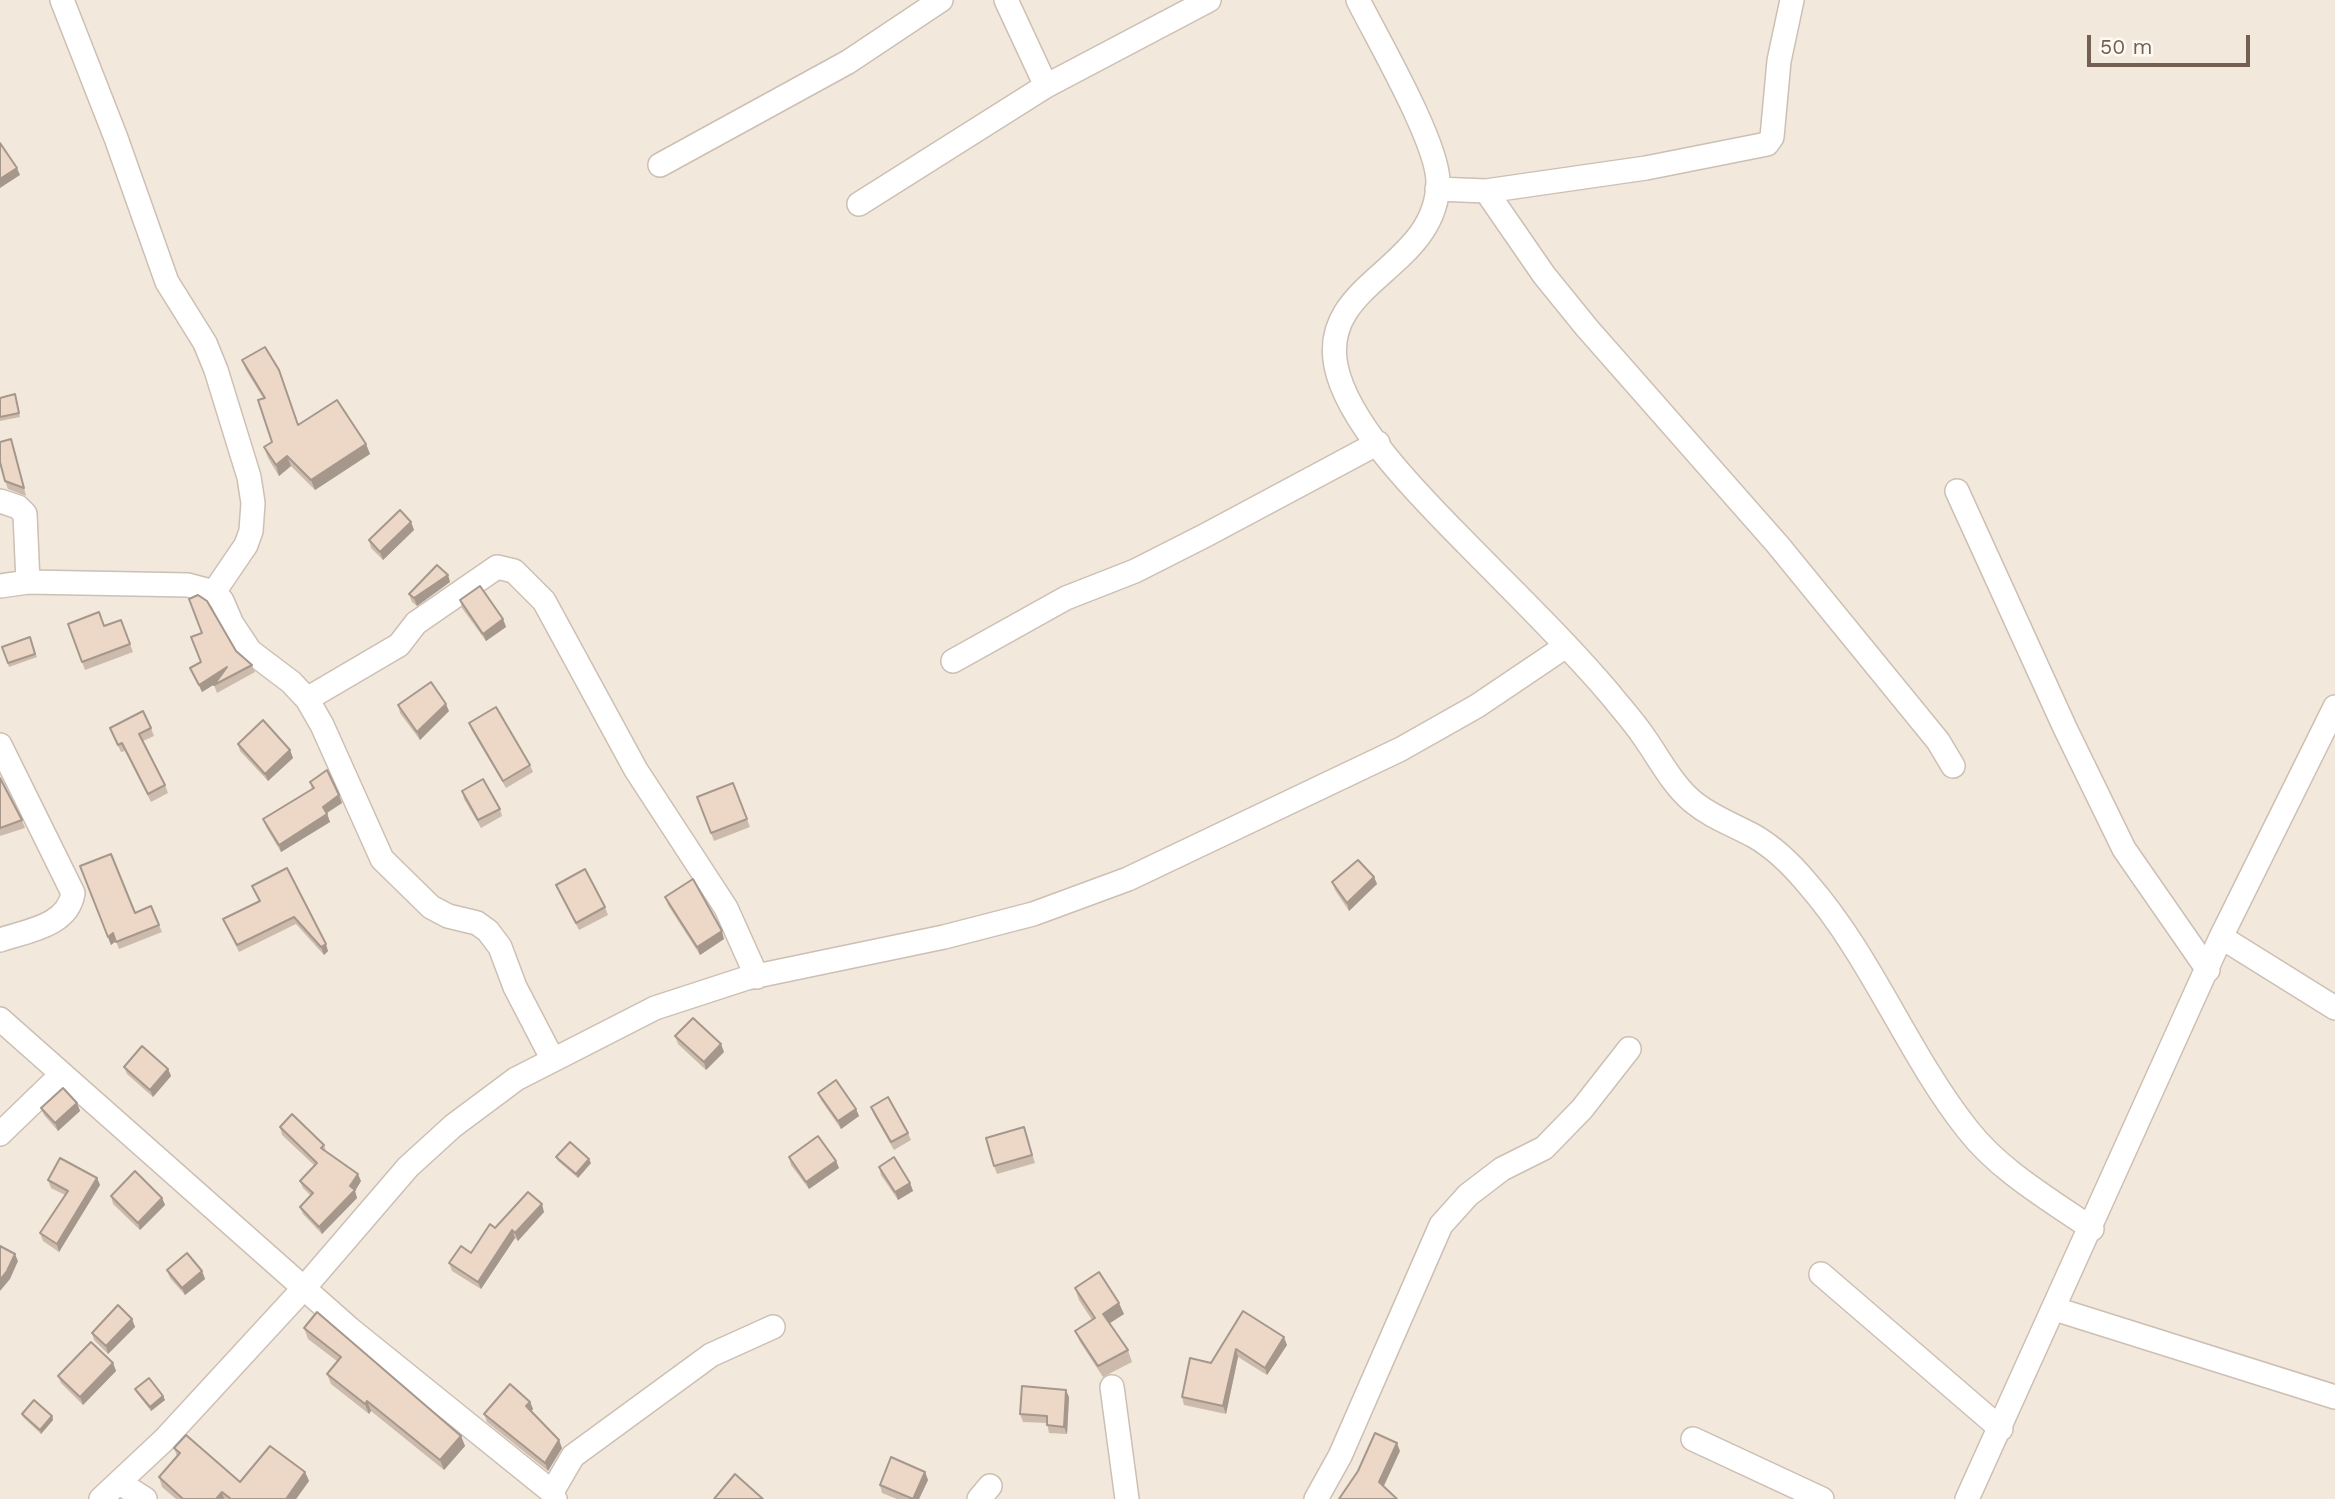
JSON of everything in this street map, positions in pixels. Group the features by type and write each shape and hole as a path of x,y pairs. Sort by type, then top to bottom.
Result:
{"street":[{"path":"62,0 116,138 167,282 205,343 216,370 249,477 253,503 251,531 246,545 214,592"},
{"path":"660,165 848,62 941,0"},
{"path":"1006,0 1046,86"},
{"path":"859,204 1046,86 1209,0"},
{"path":"1358,0 1432,151 1438,179 1429,220 1416,244 1351,303 1339,321 1334,343 1336,369 1351,404 1397,471 1566,646 1642,734 1667,773 1690,799 1720,821 1754,836 1782,856 1810,886 1875,982 1969,1131 2007,1169 2092,1228"},
{"path":"1437,189 1486,191 1646,168 1767,144 1772,137 1779,61 1792,0"},
{"path":"1486,191 1544,275 1587,328 1778,545 1938,741 1953,766"},
{"path":"953,661 1066,598 1135,571 1378,443"},
{"path":"1957,491 2065,728 2124,849 2208,970"},
{"path":"0,501 18,507 25,514 28,582"},
{"path":"307,699 402,643 416,623 497,567 514,571 544,601 636,770 726,908 757,977"},
{"path":"0,586 28,582 188,585 214,592 222,601 232,624 250,651 291,682 307,699 322,725 382,859 432,907 448,916 477,923 488,931 500,947 515,986 553,1060"},
{"path":"101,1499 120,1483 304,1288 408,1167 453,1126 516,1079 655,1008 757,977 1008,920 1128,878 1401,749 1477,706 1566,646"},
{"path":"1967,1499 2092,1228 2221,937 2335,707"},
{"path":"0,745 73,893 71,906 52,923 0,940"},
{"path":"2221,937 2335,1008"},
{"path":"0,1019 304,1288 553,1495 573,1456 711,1355 773,1327"},
{"path":"1316,1499 1367,1396 1441,1225 1468,1195 1494,1175 1544,1148 1582,1109 1629,1049"},
{"path":"0,1134 62,1074"},
{"path":"1821,1273 2001,1429"},
{"path":"2055,1309 2335,1396"},
{"path":"1112,1387 1127,1499"},
{"path":"1693,1439 1822,1499"},
{"path":"120,1483 145,1499"}],"shaded area":[{"path":"0,0 2335,0 2335,1499 0,1499"}],"building":[{"path":"0,143 17,168 0,179"},
{"path":"265,347 279,370 298,425 337,400 366,444 311,480 287,456 276,465 264,447 272,442 258,400 265,398 242,360"},
{"path":"15,394 19,413 0,417 0,398"},
{"path":"11,439 24,488 5,481 0,462 0,442"},
{"path":"400,510 411,522 380,552 369,540"},
{"path":"437,565 448,575 414,598 409,594"},
{"path":"480,586 503,619 483,634 460,600"},
{"path":"198,595 207,601 236,651 252,665 214,685 227,667 199,685 190,668 201,662 191,637 202,633 189,599"},
{"path":"99,612 104,626 121,620 130,644 82,662 68,624"},
{"path":"30,637 35,654 8,663 2,647"},
{"path":"431,682 446,704 417,732 398,705"},
{"path":"496,707 530,765 503,781 469,723"},
{"path":"143,711 151,728 139,734 165,785 148,794 122,743 118,745 110,728"},
{"path":"263,720 290,750 265,774 238,744"},
{"path":"327,770 339,795 323,807 327,814 279,845 263,819 314,788 310,782"},
{"path":"0,778 22,820 0,828"},
{"path":"483,779 500,809 478,820 462,791"},
{"path":"733,783 747,819 711,833 697,797"},
{"path":"111,854 135,913 151,906 159,925 116,942 113,933 108,937 80,866"},
{"path":"1358,860 1374,877 1347,903 1332,882"},
{"path":"287,868 326,944 321,947 294,917 237,945 223,919 260,901 252,886"},
{"path":"585,869 605,907 576,923 556,885"},
{"path":"693,879 722,931 697,947 665,897"},
{"path":"693,1018 721,1044 704,1062 675,1036"},
{"path":"142,1046 168,1069 150,1090 124,1067"},
{"path":"836,1080 856,1109 838,1121 818,1093"},
{"path":"63,1088 77,1103 55,1123 41,1108"},
{"path":"888,1097 908,1133 891,1142 871,1107"},
{"path":"292,1114 324,1145 321,1148 358,1174 350,1186 355,1190 319,1227 300,1207 313,1193 300,1181 317,1163 280,1127"},
{"path":"1024,1127 1032,1155 994,1166 986,1138"},
{"path":"818,1136 836,1161 806,1182 789,1157"},
{"path":"570,1142 589,1159 576,1174 556,1157"},
{"path":"894,1157 910,1183 895,1192 879,1167"},
{"path":"60,1158 97,1178 57,1244 40,1233 68,1191 48,1180"},
{"path":"135,1171 162,1198 138,1223 111,1196"},
{"path":"528,1192 542,1204 515,1233 512,1230 478,1282 449,1263 461,1246 471,1253 490,1224 495,1228"},
{"path":"0,1246 15,1254 0,1280"},
{"path":"187,1253 202,1271 182,1288 167,1270"},
{"path":"1099,1272 1119,1303 1103,1314 1128,1350 1098,1366 1075,1331 1095,1318 1075,1288"},
{"path":"118,1305 132,1319 106,1346 92,1333"},
{"path":"1243,1311 1284,1337 1265,1368 1236,1349 1223,1406 1182,1397 1190,1358 1211,1363"},
{"path":"317,1312 461,1436 440,1460 367,1401 365,1404 327,1374 341,1357 304,1328"},
{"path":"91,1342 113,1363 80,1397 58,1376"},
{"path":"149,1378 163,1396 150,1407 135,1389"},
{"path":"510,1384 530,1402 526,1406 559,1440 545,1463 484,1414"},
{"path":"1022,1386 1066,1390 1064,1427 1047,1425 1047,1416 1020,1414"},
{"path":"34,1400 52,1416 40,1430 22,1414"},
{"path":"1375,1433 1397,1443 1379,1482 1397,1499 1339,1499 1358,1471"},
{"path":"186,1435 240,1482 270,1446 305,1472 286,1499 231,1499 222,1492 216,1499 183,1499 159,1477 180,1453 174,1448"},
{"path":"891,1457 925,1472 913,1499 880,1485"},
{"path":"735,1474 763,1499 714,1499"}]}
